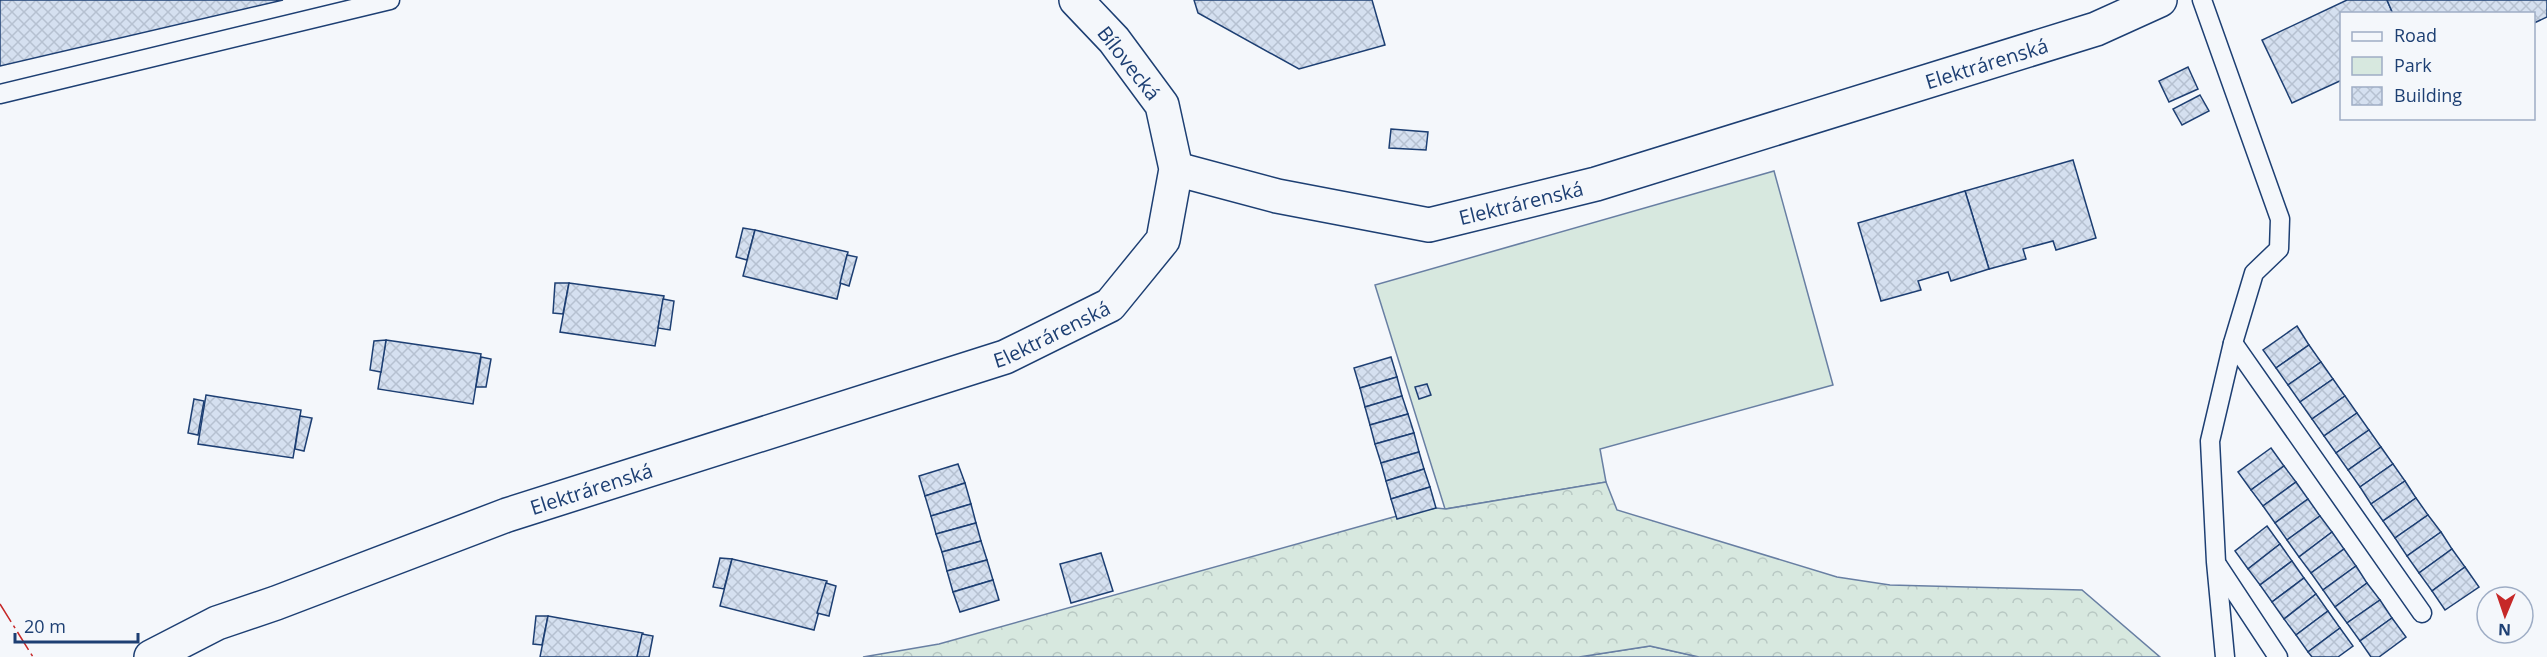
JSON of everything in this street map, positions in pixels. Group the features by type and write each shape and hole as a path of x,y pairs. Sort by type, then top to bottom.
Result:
{"street":[{"name":"Bílovecká","path":"1076,0 1114,40 1162,105 1176,169"},
{"name":"Elektrárenská","path":"151,657 217,623 276,603 507,515 1005,357 1110,305 1163,240 1176,169 1277,196 1429,225 1607,181 2096,29 2160,0"}],"lane":[{"path":"0,94 390,0"},
{"path":"2202,0 2280,219 2279,249 2254,273 2233,343 2210,441 2216,562 2225,657"},
{"path":"2233,343 2422,613"},
{"path":"2216,562 2278,657"}],"green space":[{"path":"1774,171 1833,385 1600,449 1606,482 1445,509 1375,285"},
{"path":"1606,482 1617,510 1837,577 1890,585 2082,590 2160,657 1699,657 1650,646 1579,657 863,657 939,644 1397,516"},
{"path":"1650,646 1699,657 1579,657"}],"building":[{"path":"0,0 283,0 0,66"},
{"path":"1194,0 1372,0 1385,45 1299,69 1198,13"},
{"path":"2347,0 2387,0 2392,12 2340,12 2340,81 2292,103 2262,40"},
{"path":"2387,0 2547,0 2547,17 2535,23 2535,12 2392,12"},
{"path":"2188,67 2198,89 2169,102 2159,81"},
{"path":"2200,95 2209,111 2182,125 2173,109"},
{"path":"1391,129 1428,132 1426,150 1389,148"},
{"path":"2073,160 2096,238 2056,250 2053,241 2023,249 2026,259 1989,269 1965,191"},
{"path":"1965,191 1989,269 1951,281 1948,272 1918,281 1921,290 1881,301 1858,223"},
{"path":"743,228 755,230 747,260 736,257"},
{"path":"755,230 848,252 837,299 743,276"},
{"path":"847,255 857,257 849,286 840,283"},
{"path":"555,283 569,283 563,314 553,313"},
{"path":"569,283 664,296 655,346 560,332"},
{"path":"663,299 674,301 670,330 658,328"},
{"path":"2297,326 2309,345 2276,368 2263,350"},
{"path":"386,340 481,354 473,404 378,389"},
{"path":"386,340 381,372 370,370 374,341"},
{"path":"2309,345 2321,362 2288,385 2276,368"},
{"path":"481,357 491,359 486,387 476,387"},
{"path":"1391,357 1397,377 1360,388 1354,368"},
{"path":"2321,362 2333,379 2300,402 2288,385"},
{"path":"1397,377 1402,396 1365,407 1360,388"},
{"path":"2333,379 2345,396 2312,419 2300,402"},
{"path":"1427,384 1431,395 1419,399 1415,387"},
{"path":"206,395 301,410 293,458 198,444"},
{"path":"1402,396 1408,414 1370,425 1365,407"},
{"path":"2345,396 2357,413 2324,436 2312,419"},
{"path":"194,399 204,401 198,435 188,433"},
{"path":"2357,413 2369,430 2336,453 2324,436"},
{"path":"1408,414 1414,433 1375,444 1370,425"},
{"path":"300,416 312,418 304,451 295,449"},
{"path":"2369,430 2381,447 2348,470 2336,453"},
{"path":"1414,433 1419,452 1381,463 1375,444"},
{"path":"2381,447 2393,464 2360,487 2348,470"},
{"path":"2271,448 2284,466 2251,490 2238,472"},
{"path":"1419,452 1424,469 1386,481 1381,463"},
{"path":"958,464 965,483 925,496 919,476"},
{"path":"2393,464 2405,481 2371,504 2360,487"},
{"path":"2284,466 2296,482 2263,506 2251,490"},
{"path":"1424,469 1430,487 1391,499 1386,481"},
{"path":"2405,481 2416,498 2383,521 2371,504"},
{"path":"2296,482 2308,499 2275,523 2263,506"},
{"path":"965,483 971,504 931,516 925,496"},
{"path":"1430,487 1436,508 1397,519 1391,499"},
{"path":"2416,498 2428,515 2395,538 2383,521"},
{"path":"2308,499 2320,516 2287,540 2275,523"},
{"path":"971,504 976,523 936,534 931,516"},
{"path":"2428,515 2441,532 2407,556 2395,538"},
{"path":"2320,516 2332,532 2299,557 2287,540"},
{"path":"976,523 981,541 942,552 936,534"},
{"path":"2267,526 2280,544 2248,569 2235,551"},
{"path":"2332,532 2344,549 2311,573 2299,557"},
{"path":"2441,532 2452,549 2419,573 2407,556"},
{"path":"981,541 987,560 947,571 942,552"},
{"path":"2280,544 2292,561 2260,585 2248,569"},
{"path":"2344,549 2356,566 2323,590 2311,573"},
{"path":"2452,549 2465,567 2432,591 2419,573"},
{"path":"1101,553 1113,591 1071,603 1060,564"},
{"path":"720,558 732,559 724,589 713,587"},
{"path":"732,559 827,581 814,630 720,606"},
{"path":"987,560 993,580 953,592 947,571"},
{"path":"2292,561 2304,578 2272,602 2260,585"},
{"path":"2356,566 2367,583 2335,607 2323,590"},
{"path":"2465,567 2478,585 2475,585 2475,590 2445,610 2432,591"},
{"path":"2304,578 2316,594 2284,619 2272,602"},
{"path":"993,580 999,600 960,612 953,592"},
{"path":"826,583 836,586 829,616 817,613"},
{"path":"2367,583 2380,600 2347,623 2335,607"},
{"path":"2316,594 2328,611 2296,635 2284,619"},
{"path":"2380,600 2392,618 2360,641 2347,623"},
{"path":"2328,611 2340,628 2308,652 2296,635"},
{"path":"536,616 548,616 542,645 533,644"},
{"path":"548,616 643,633 637,657 540,657"},
{"path":"2392,618 2406,637 2379,657 2371,657 2360,641"},
{"path":"2340,628 2353,646 2338,657 2312,657 2308,652"},
{"path":"642,634 653,636 649,657 637,657"}],"power":[{"path":"0,604 33,657"}]}
